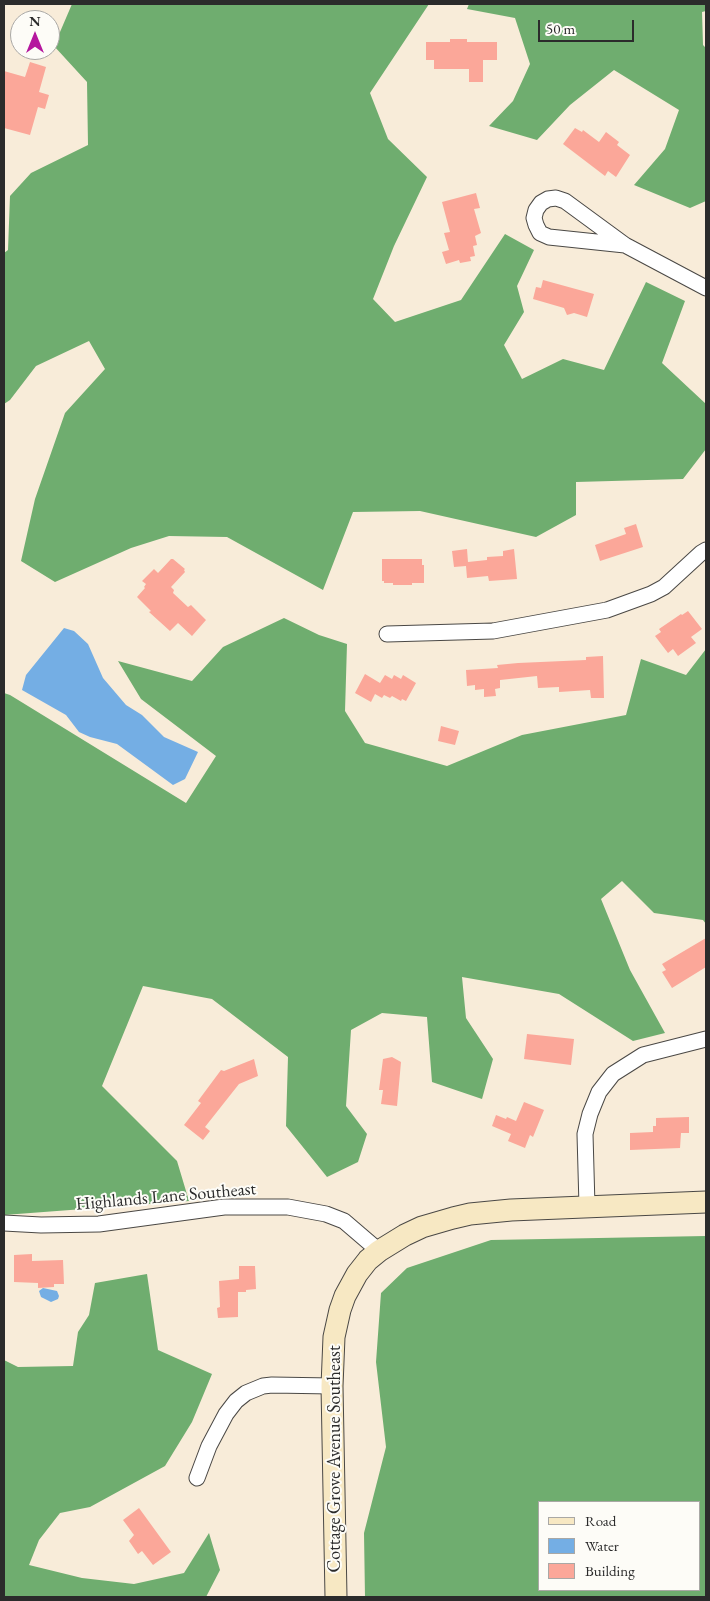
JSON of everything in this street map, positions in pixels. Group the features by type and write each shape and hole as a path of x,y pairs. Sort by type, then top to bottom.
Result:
{"main road":[{"name":"Cottage Grove Avenue Southeast","path":"336,1597 332,1386 334,1337 340,1310 356,1274 368,1260 405,1235 422,1227 453,1218 504,1210 706,1202"}],"street":[{"path":"626,245 549,237 540,233 536,226 534,218 536,210 541,203 548,199 556,198 565,202 626,245 706,288"},
{"path":"386,634 493,631 607,610 651,594 664,587 706,550"},
{"path":"587,1206 585,1134 590,1114 599,1092 613,1074 643,1055 706,1039"},
{"name":"Highlands Lane Southeast","path":"4,1223 40,1225 99,1224 224,1207 288,1207 326,1214 344,1221 379,1251"},
{"path":"196,1478 209,1446 226,1414 236,1401 246,1393 263,1386 272,1385 332,1386"}],"green space":[{"path":"72,4 429,4 370,93 388,139 427,177 394,246 373,299 395,322 461,300 505,234 534,250 517,286 524,312 504,345 522,379 563,359 604,370 646,282 685,301 662,363 706,404 706,449 683,479 576,482 576,515 536,537 420,511 353,512 323,590 227,537 169,536 131,548 55,582 21,561 35,499 65,413 105,369 89,341 36,366 10,400 4,404 4,253 8,250 10,196 31,173 88,145 87,82 60,53 60,32"},
{"path":"469,4 706,4 706,11 702,12 703,45 706,48 706,201 690,208 634,185 665,149 679,110 614,70 570,105 537,140 489,126 513,101 530,64 515,18 467,9"},
{"path":"284,618 319,635 347,644 345,711 365,743 447,766 522,735 626,715 641,659 686,675 706,649 706,924 703,920 654,913 622,881 601,899 630,970 665,1033 633,1041 559,994 462,977 466,1018 493,1059 482,1099 432,1082 427,1017 382,1013 351,1030 346,1106 367,1134 358,1162 327,1177 286,1126 288,1057 212,999 143,986 102,1086 177,1161 189,1201 4,1215 4,693 186,803 216,756 141,699 118,661 192,681 223,647"},
{"path":"706,1236 706,1597 365,1597 364,1533 386,1447 376,1362 381,1293 407,1268 491,1240"},
{"path":"147,1274 158,1350 212,1374 192,1422 165,1466 90,1507 60,1513 39,1540 29,1565 82,1578 134,1584 184,1573 209,1533 220,1570 206,1597 4,1597 4,1360 18,1367 73,1366 78,1332 89,1315 95,1283"}],"water":[{"path":"64,628 74,631 88,644 103,678 126,705 142,715 164,737 198,752 185,779 173,785 117,744 79,732 66,715 22,690 26,675"},
{"path":"43,1288 57,1291 58,1299 51,1302 41,1297 39,1291"}],"building":[{"path":"450,39 467,39 467,42 497,42 497,60 483,60 483,82 469,82 469,69 434,69 434,60 426,60 426,42 450,42"},
{"path":"30,62 46,67 39,92 49,95 45,109 38,107 30,135 4,128 4,71 25,77"},
{"path":"575,128 582,132 583,130 599,142 606,132 619,142 617,145 630,155 616,177 608,171 605,176 563,144"},
{"path":"476,193 480,208 474,209 481,233 475,236 477,245 473,246 475,256 470,257 471,261 460,263 459,260 446,264 442,252 449,250 444,233 450,232 442,202"},
{"path":"543,280 594,294 587,317 574,313 567,315 564,308 533,299 536,287 541,288"},
{"path":"636,524 643,547 600,561 595,545 626,534 624,528"},
{"path":"467,549 468,562 487,560 487,557 503,556 503,551 514,549 517,579 489,581 488,576 467,578 466,566 454,567 452,551"},
{"path":"171,559 185,569 185,572 171,587 174,590 173,593 188,607 191,605 206,620 192,636 178,623 170,631 149,612 151,611 137,597 145,588 146,584 142,581 154,569 158,573"},
{"path":"382,559 422,559 424,583 393,585 393,583 384,583 382,581"},
{"path":"688,611 702,629 691,637 696,643 678,656 673,649 668,653 655,636 661,632 659,629"},
{"path":"603,656 604,698 591,698 590,690 559,692 559,687 538,688 537,676 500,680 500,688 495,689 496,696 484,697 484,689 475,690 475,685 467,686 466,670 498,668 497,665 518,663 586,660 586,657"},
{"path":"365,674 380,683 385,675 392,679 394,675 401,679 403,675 416,683 406,701 384,695 382,698 375,694 371,702 355,693"},
{"path":"441,726 459,731 455,745 438,741"},
{"path":"706,938 706,967 672,988 662,972 666,970 662,964"},
{"path":"527,1034 574,1039 571,1065 524,1059"},
{"path":"392,1057 401,1062 397,1106 381,1104 383,1090 379,1090 383,1059"},
{"path":"254,1059 258,1076 239,1084 205,1127 210,1131 203,1140 184,1125 201,1103 198,1101 221,1070 224,1071"},
{"path":"524,1102 544,1110 533,1137 530,1135 525,1148 508,1141 511,1134 492,1126 496,1115 516,1121"},
{"path":"689,1117 689,1133 681,1133 680,1148 630,1150 630,1133 653,1132 653,1126 656,1126 656,1118"},
{"path":"32,1254 32,1261 63,1260 64,1284 54,1284 54,1287 38,1288 38,1283 14,1282 14,1255"},
{"path":"239,1266 255,1266 256,1289 238,1292 238,1317 218,1318 217,1308 220,1307 219,1281 239,1279"},
{"path":"139,1508 171,1552 153,1565 142,1551 138,1554 129,1541 134,1535 123,1520"}]}
